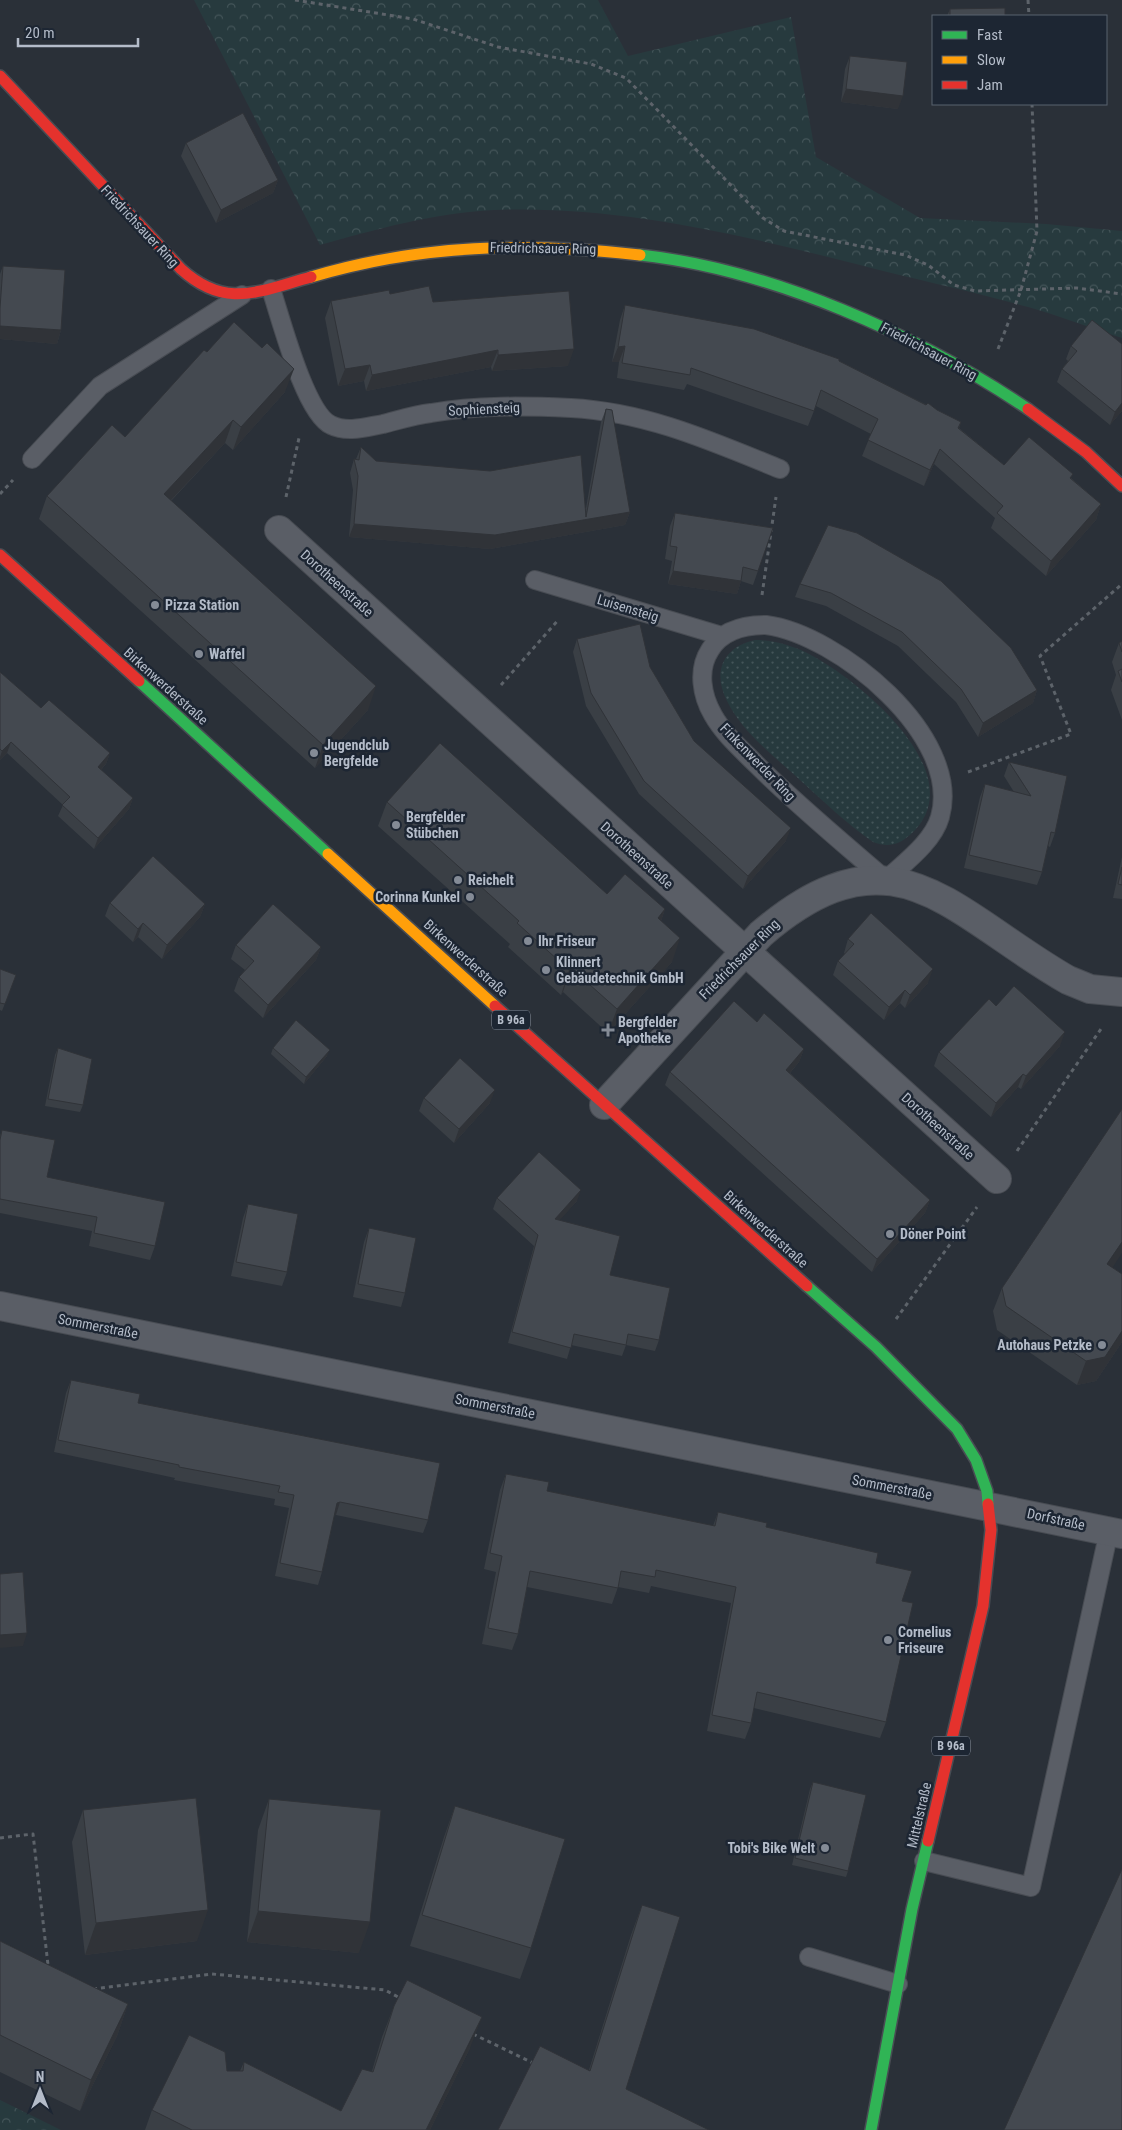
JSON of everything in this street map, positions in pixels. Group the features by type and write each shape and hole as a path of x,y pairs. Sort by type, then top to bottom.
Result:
{"main road":[{"name":"Friedrichsauer Ring","path":"0,76 191,279 212,292 243,295 349,266 439,250 547,245 622,250 667,257 739,273 815,298 887,328 985,381 1052,426 1122,486"},
{"name":"Birkenwerderstraße","path":"0,555 604,1105 876,1347 957,1429 976,1460 990,1506"},
{"name":"Mittelstraße","path":"871,2130 898,1984 924,1861 983,1606 991,1554 990,1506"}],"street":[{"name":"Dorotheenstraße","path":"279,530 997,1179"},
{"name":"Friedrichsauer Ring","path":"604,1105 743,951 779,918 806,901 847,884 886,880 934,893 1068,980 1090,989 1122,992"},
{"name":"Sommerstraße","path":"0,1306 990,1506"},
{"name":"Dorfstraße","path":"990,1506 1115,1532"}],"lane":[{"name":"Sophiensteig","path":"270,289 308,398 324,421 345,429 364,428 458,409 529,407 610,411 658,422 780,469"},
{"path":"32,459 100,386 243,295"},
{"name":"Luisensteig","path":"535,580 722,636"},
{"path":"722,636 734,630 757,625 787,628 810,638 877,684 905,711 922,733 932,753 941,782 942,812 936,826 921,846 886,880"},
{"name":"Finkenwerder Ring","path":"722,636 706,657 702,674 705,696 714,717 732,740 773,781 886,880"},
{"path":"924,1861 1031,1887 1098,1578 1115,1532"},
{"path":"809,1956 898,1984"}],"path":[{"path":"295,0 413,19 498,47 591,64 626,78 763,218 784,231 905,255 928,265 954,285 975,291 1077,288 1122,294"},
{"path":"1028,0 1029,15"},
{"path":"985,381 1021,290 1037,231 1032,105"},
{"path":"279,530 308,398"},
{"path":"757,625 780,469"},
{"path":"941,782 1070,734 1040,656 1122,584"},
{"path":"478,710 582,594"},
{"path":"0,1838 33,1834 48,1965 55,1969"},
{"path":"86,1985 94,1989 212,1974 385,1990 402,1998"},
{"path":"470,2032 538,2066"}],"green space":[{"path":"194,0 598,0 628,56 791,17 816,157 920,218 1046,224 1122,231 1122,338 1040,311 964,290 722,232 631,217 586,212 494,210 428,218 320,245"},
{"path":"755,640 791,646 825,663 877,703 900,729 919,756 929,783 927,810 907,838 898,843 888,845 873,842 826,804 760,744 741,723 727,701 721,680 721,671 723,662 735,648"},
{"path":"0,2100 61,2130 0,2130"}],"building":[{"path":"1005,8 1005,15 950,15 950,9"},
{"path":"850,56 907,62 903,96 846,89"},
{"path":"243,113 278,180 221,210 186,143"},
{"path":"3,266 65,270 61,330 0,326"},
{"path":"429,286 433,302 569,291 574,349 498,355 498,350 372,375 370,365 345,369 331,301 389,290 390,294"},
{"path":"625,305 754,329 839,359 839,361 926,405 928,403 937,410 961,422 958,428 1004,465 1029,437 1073,474 1070,478 1101,504 1051,561 997,513 1003,506 940,449 930,470 868,440 878,419 821,390 814,411 691,368 690,375 622,363 625,346 618,347"},
{"path":"1092,320 1122,344 1122,403 1115,412 1062,369 1077,351 1071,346"},
{"path":"234,322 262,348 267,343 294,369 241,427 233,420 164,494 376,686 323,745 47,496 112,425 125,437 204,350 207,352"},
{"path":"606,409 612,410 630,512 495,535 354,524 358,476 354,459 359,460 361,447 376,461 490,471 581,455 586,517"},
{"path":"675,513 773,528 758,571 743,567 741,581 673,571 677,547 670,546"},
{"path":"828,525 857,533 941,581 1011,648 1037,690 983,723 961,689 902,632 831,593 800,584"},
{"path":"640,624 650,667 694,741 791,828 748,876 644,781 591,693 577,639"},
{"path":"1122,641 1122,652 1119,643"},
{"path":"1122,669 1122,682 1118,671"},
{"path":"0,672 41,708 49,700 110,753 98,767 133,798 98,838 62,805 70,797 11,742 2,751 0,749"},
{"path":"440,743 607,894 625,874 665,909 658,918 680,938 617,1009 571,968 569,970 517,923 519,921 387,802"},
{"path":"1009,762 1067,776 1055,833 1051,832 1042,872 969,855 985,784 1031,796"},
{"path":"153,856 205,904 167,945 143,923 138,929 110,903"},
{"path":"1122,867 1122,885 1118,884"},
{"path":"273,904 321,947 268,1005 239,977 254,961 236,945"},
{"path":"871,913 933,969 910,995 905,990 889,1007 838,961 854,944 848,939"},
{"path":"0,969 16,975 5,1004 0,1003"},
{"path":"1014,986 1065,1032 1026,1076 1023,1074 996,1103 939,1052 989,999 996,1006"},
{"path":"734,1001 757,1022 764,1013 804,1049 786,1070 930,1200 877,1259 670,1072"},
{"path":"296,1020 330,1050 306,1077 273,1048"},
{"path":"58,1048 92,1059 83,1105 48,1099"},
{"path":"460,1058 495,1090 459,1129 424,1098"},
{"path":"1122,1109 1122,1242 1107,1264 1122,1274 1122,1331 1105,1357 1086,1361 1006,1306 1002,1288"},
{"path":"2,1130 55,1140 47,1177 165,1202 155,1246 94,1233 97,1217 0,1199 0,1140"},
{"path":"539,1152 581,1190 555,1219 620,1236 610,1275 670,1288 659,1340 628,1334 626,1345 574,1334 571,1348 512,1332 538,1235 497,1198"},
{"path":"248,1204 298,1214 287,1272 236,1262"},
{"path":"369,1228 416,1238 405,1293 358,1284"},
{"path":"71,1380 140,1394 138,1403 440,1463 428,1520 340,1502 337,1503 322,1572 280,1563 294,1495 278,1492 280,1486 179,1467 179,1465 58,1440"},
{"path":"506,1474 549,1482 547,1491 715,1526 718,1512 767,1523 766,1527 878,1553 876,1563 912,1571 902,1601 913,1603 886,1722 757,1692 751,1723 712,1715 736,1587 656,1570 655,1577 621,1571 618,1588 530,1571 518,1634 488,1628 502,1556 490,1553"},
{"path":"23,1572 27,1633 0,1635 0,1574"},
{"name":"Tobi's Bike Welt","path":"813,1782 866,1795 848,1871 795,1858"},
{"path":"196,1798 208,1910 96,1923 83,1810"},
{"path":"269,1799 381,1810 370,1922 258,1911"},
{"path":"455,1806 565,1839 531,1948 422,1915"},
{"path":"1122,1869 1122,2130 1004,2130"},
{"path":"642,1905 680,1917 626,2089 709,2130 498,2130 540,2046 590,2071"},
{"path":"0,1941 128,2004 91,2080 0,2035"},
{"path":"407,1980 482,2017 426,2130 192,2130 152,2110 189,2035 225,2052 227,2071 243,2071 244,2062 341,2111 362,2069 373,2072 394,2006"}],"traffic: fast":[{"path":"640,255 690,263 741,275 843,310 940,356 1028,409"},
{"path":"139,681 328,854"},
{"path":"807,1286 876,1347 957,1429 976,1460 987,1491 988,1504"},
{"path":"871,2130 912,1909 928,1841"}],"traffic: slow":[{"path":"311,277 393,258 474,249 556,248 640,255"},
{"path":"328,854 495,1006"}],"traffic: jam":[{"path":"0,76 181,269 197,282 213,290 243,294 311,277"},
{"path":"1028,409 1086,452 1122,486"},
{"path":"0,555 139,681"},
{"path":"495,1006 807,1286"},
{"path":"928,1841 983,1606 991,1530 988,1504"}],"place":[{"name":"Pizza Station","path":"155,605"},
{"name":"Waffel","path":"199,654"},
{"name":"Jugendclub Bergfelde","path":"314,753"},
{"name":"Bergfelder Stübchen","path":"396,825"},
{"name":"Reichelt","path":"458,880"},
{"name":"Corinna Kunkel","path":"470,897"},
{"name":"Ihr Friseur","path":"528,941"},
{"name":"Klinnert Gebäudetechnik GmbH","path":"546,970"},
{"name":"Bergfelder Apotheke","path":"608,1030"},
{"name":"Döner Point","path":"890,1234"},
{"name":"Autohaus Petzke","path":"1102,1345"},
{"name":"Cornelius Friseure","path":"888,1640"},
{"name":"Tobi's Bike Welt","path":"825,1848"}]}
